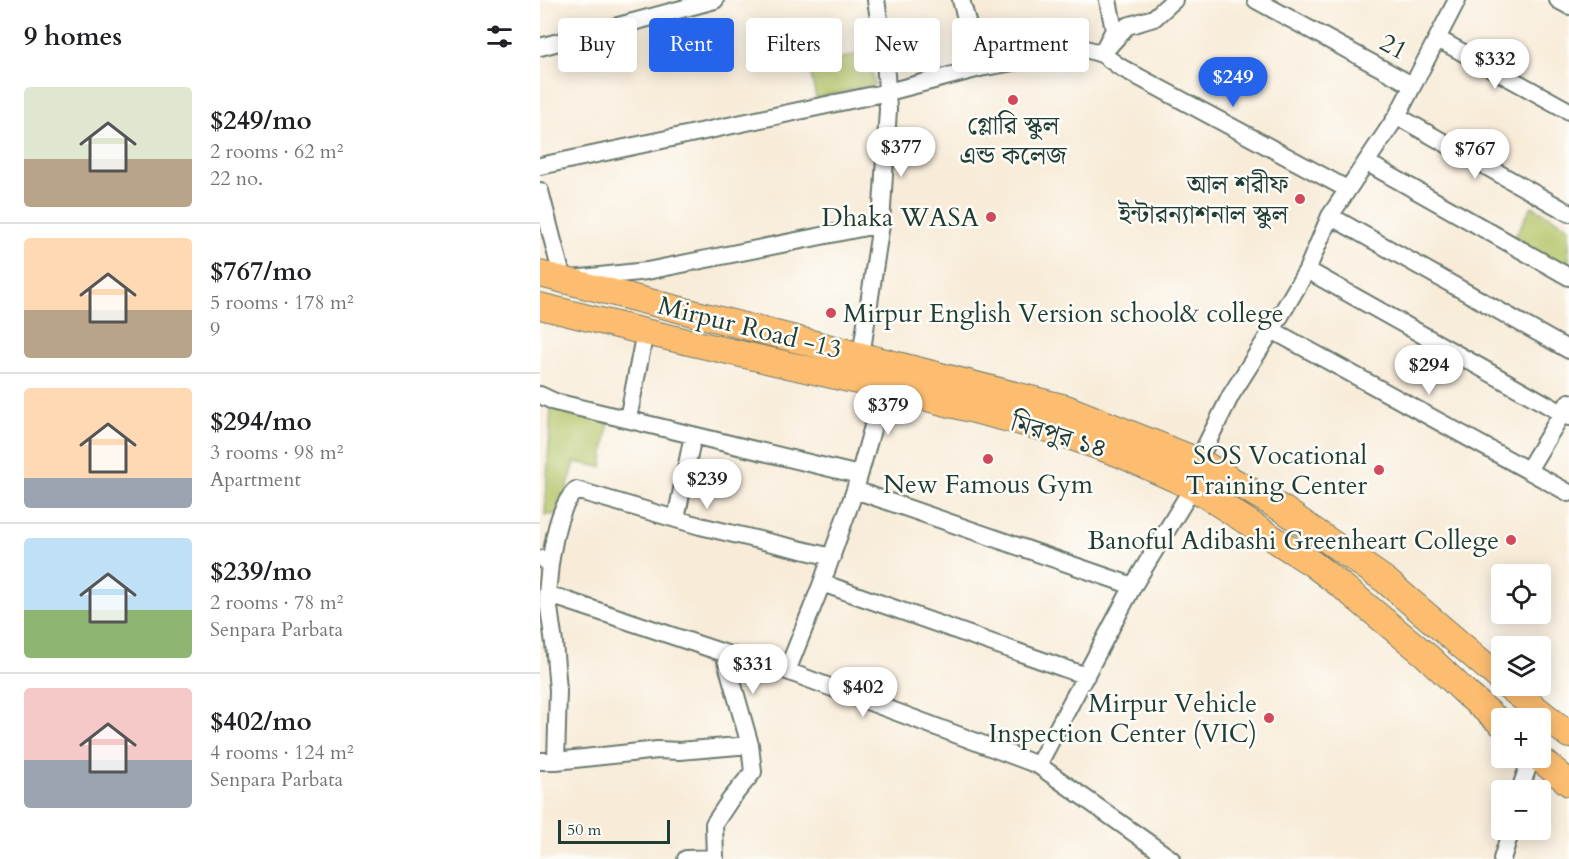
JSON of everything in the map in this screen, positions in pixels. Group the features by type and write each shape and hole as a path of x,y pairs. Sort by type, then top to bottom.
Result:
{"main road":[{"name":"Mirpur Road -13","path":"552,277 1066,408 1198,461 1284,510 1385,580 1491,671"},
{"name":"মিরপুর ১৪","path":"540,306 884,387 1052,430 1130,458 1193,487 1313,564 1427,656 1491,714"},
{"path":"1520,696 1569,735"},
{"path":"1551,768 1569,783"}],"street":[{"path":"540,47 692,3 715,0"},
{"path":"861,356 881,224 888,92 876,0"},
{"path":"961,0 966,18"},
{"path":"1102,54 1113,30 1108,0"},
{"path":"1102,54 1127,26 1154,18 1174,0"},
{"name":"21","path":"1256,0 1412,85"},
{"path":"1198,461 1232,395 1307,270 1330,216 1397,116 1457,0"},
{"path":"1558,0 1569,6"},
{"path":"1438,39 1569,111"},
{"path":"1089,50 1102,54 1120,67 1347,189"},
{"path":"540,166 888,92 965,72"},
{"path":"1397,116 1569,213"},
{"path":"1366,162 1569,278"},
{"path":"540,191 552,277 647,271 881,224"},
{"path":"1330,216 1569,350"},
{"path":"1307,270 1567,411 1528,470"},
{"path":"1272,330 1569,493"},
{"path":"628,419 645,332"},
{"path":"787,671 832,557 857,483 884,387"},
{"path":"540,395 555,402 693,435 857,483 1133,586"},
{"path":"676,519 693,435"},
{"path":"1038,765 1133,586 1193,487"},
{"path":"750,745 679,751 658,750 548,761 558,690 545,561 569,496 576,490 676,519 832,557"},
{"path":"822,583 1086,676"},
{"path":"547,594 724,653 787,671 1038,765 1171,859"},
{"path":"686,859 715,858 714,824 753,772 750,745 724,653"},
{"path":"1502,859 1508,840"}],"green space":[{"path":"854,55 854,72 872,72 875,85 816,98 810,72 842,72 842,58"},
{"path":"1532,206 1569,227 1569,270 1514,238"},
{"path":"551,407 609,420 602,467 575,462 559,514 545,515"}],"place":[{"name":"গ্লোরি স্কুল এন্ড কলেজ","path":"1013,100"},
{"name":"আল শরীফ ইন্টারন্যাশনাল স্কুল","path":"1300,199"},
{"name":"Dhaka WASA","path":"991,217"},
{"name":"Mirpur English Version school& college","path":"831,313"},
{"name":"New Famous Gym","path":"988,459"},
{"name":"SOS Vocational Training Center","path":"1379,470"},
{"name":"Banoful Adibashi Greenheart College","path":"1511,540"},
{"name":"Mirpur Vehicle Inspection Center (VIC)","path":"1269,718"}]}
